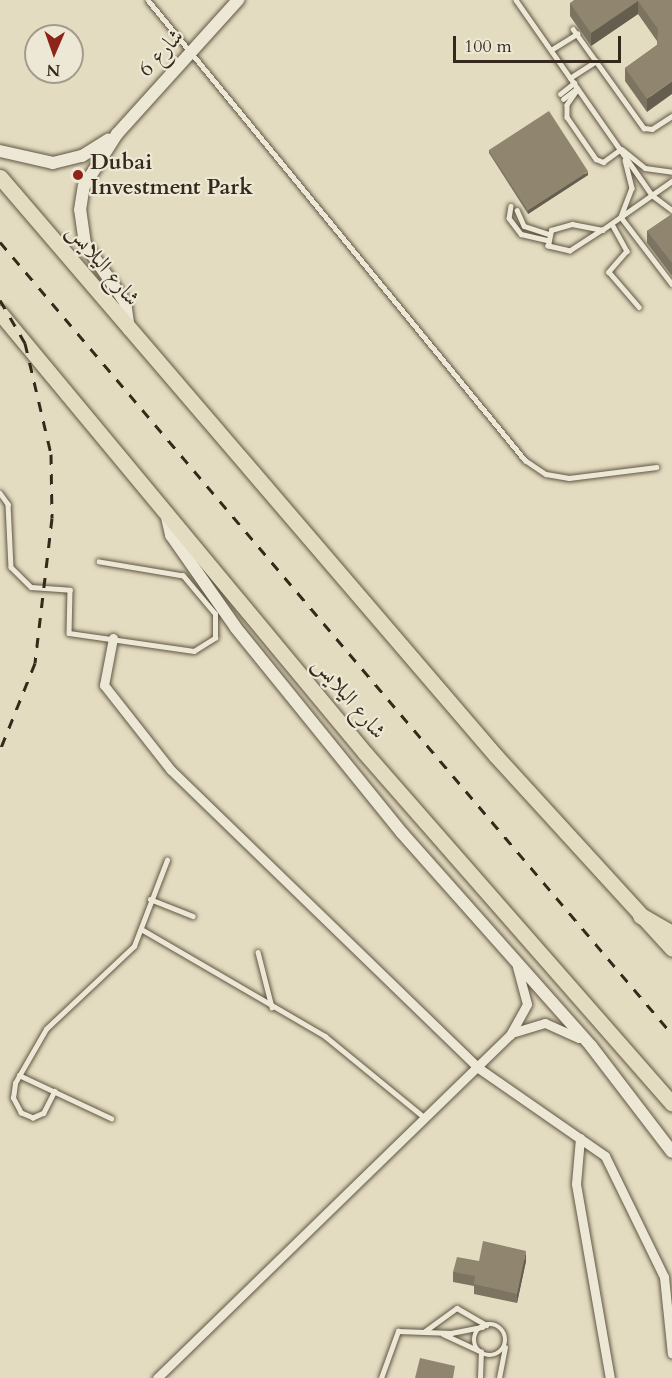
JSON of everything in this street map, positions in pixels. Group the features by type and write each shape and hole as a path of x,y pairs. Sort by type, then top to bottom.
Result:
{"highway":[{"name":"شارع اليلايس","path":"0,177 129,330 672,949"},
{"name":"شارع اليلايس","path":"0,313 365,753 672,1104"},
{"path":"641,916 672,934"}],"street":[{"name":"شارع 6","path":"129,330 125,302 95,265 80,222 89,175 117,134 238,0"},
{"path":"0,151 29,162 63,161 117,134"},
{"path":"166,512 171,535 236,628 402,833 511,952 591,1046 672,1152"},
{"path":"113,638 104,685 146,742 477,1067 605,1156 661,1270 672,1354"},
{"path":"158,1378 510,1035 523,1018 528,997 511,952"},
{"path":"510,1035 545,1023 591,1046"},
{"path":"580,1138 576,1184 610,1378"}],"lane":[{"path":"148,0 525,460 546,474 569,478 656,467"},
{"path":"516,0 652,195 672,210"},
{"path":"573,28 644,128 652,129 672,116"},
{"path":"550,50 577,34"},
{"path":"570,78 596,61"},
{"path":"561,96 577,87"},
{"path":"577,87 567,105 567,117 596,159 603,162 621,149"},
{"path":"621,149 645,168 672,172"},
{"path":"621,149 632,180 621,217"},
{"path":"517,210 525,226 547,237 554,251 570,251 672,181"},
{"path":"511,206 509,218 521,234 547,237 564,225 602,230"},
{"path":"621,217 672,284"},
{"path":"612,224 627,251 609,272 639,306"},
{"path":"0,493 8,504 6,552 15,574 31,588 70,590 65,625 69,633 199,650 212,643 218,624 177,573 99,562"},
{"path":"55,1091 41,1116 26,1116 13,1098 19,1075 46,1029 123,959 142,930 150,899 167,860"},
{"path":"150,899 193,916"},
{"path":"142,930 341,1046 425,1118"},
{"path":"258,952 272,1007"},
{"path":"19,1075 111,1118"},
{"path":"425,1331 457,1308 484,1326"},
{"path":"480,1378 480,1352 475,1341 484,1326"},
{"path":"381,1378 393,1336 405,1329 440,1333 484,1326 500,1327 506,1344 499,1378"},
{"path":"440,1333 480,1352 498,1354 506,1344"}],"building":[{"path":"574,0 672,0 672,81 647,99 625,68 657,45 658,29 638,1 591,33 570,3"},
{"path":"549,111 588,171 528,211 489,150"},
{"path":"672,214 672,263 647,231"},
{"path":"483,1241 526,1251 517,1294 474,1284 475,1276 453,1272 457,1257 479,1261"},
{"path":"420,1358 455,1366 453,1378 415,1378"}],"railway":[{"path":"0,242 672,1034"},
{"path":"0,300 25,343 51,454 52,518 35,663 0,750"}],"place":[{"name":"Dubai Investment Park","path":"78,175"}]}
